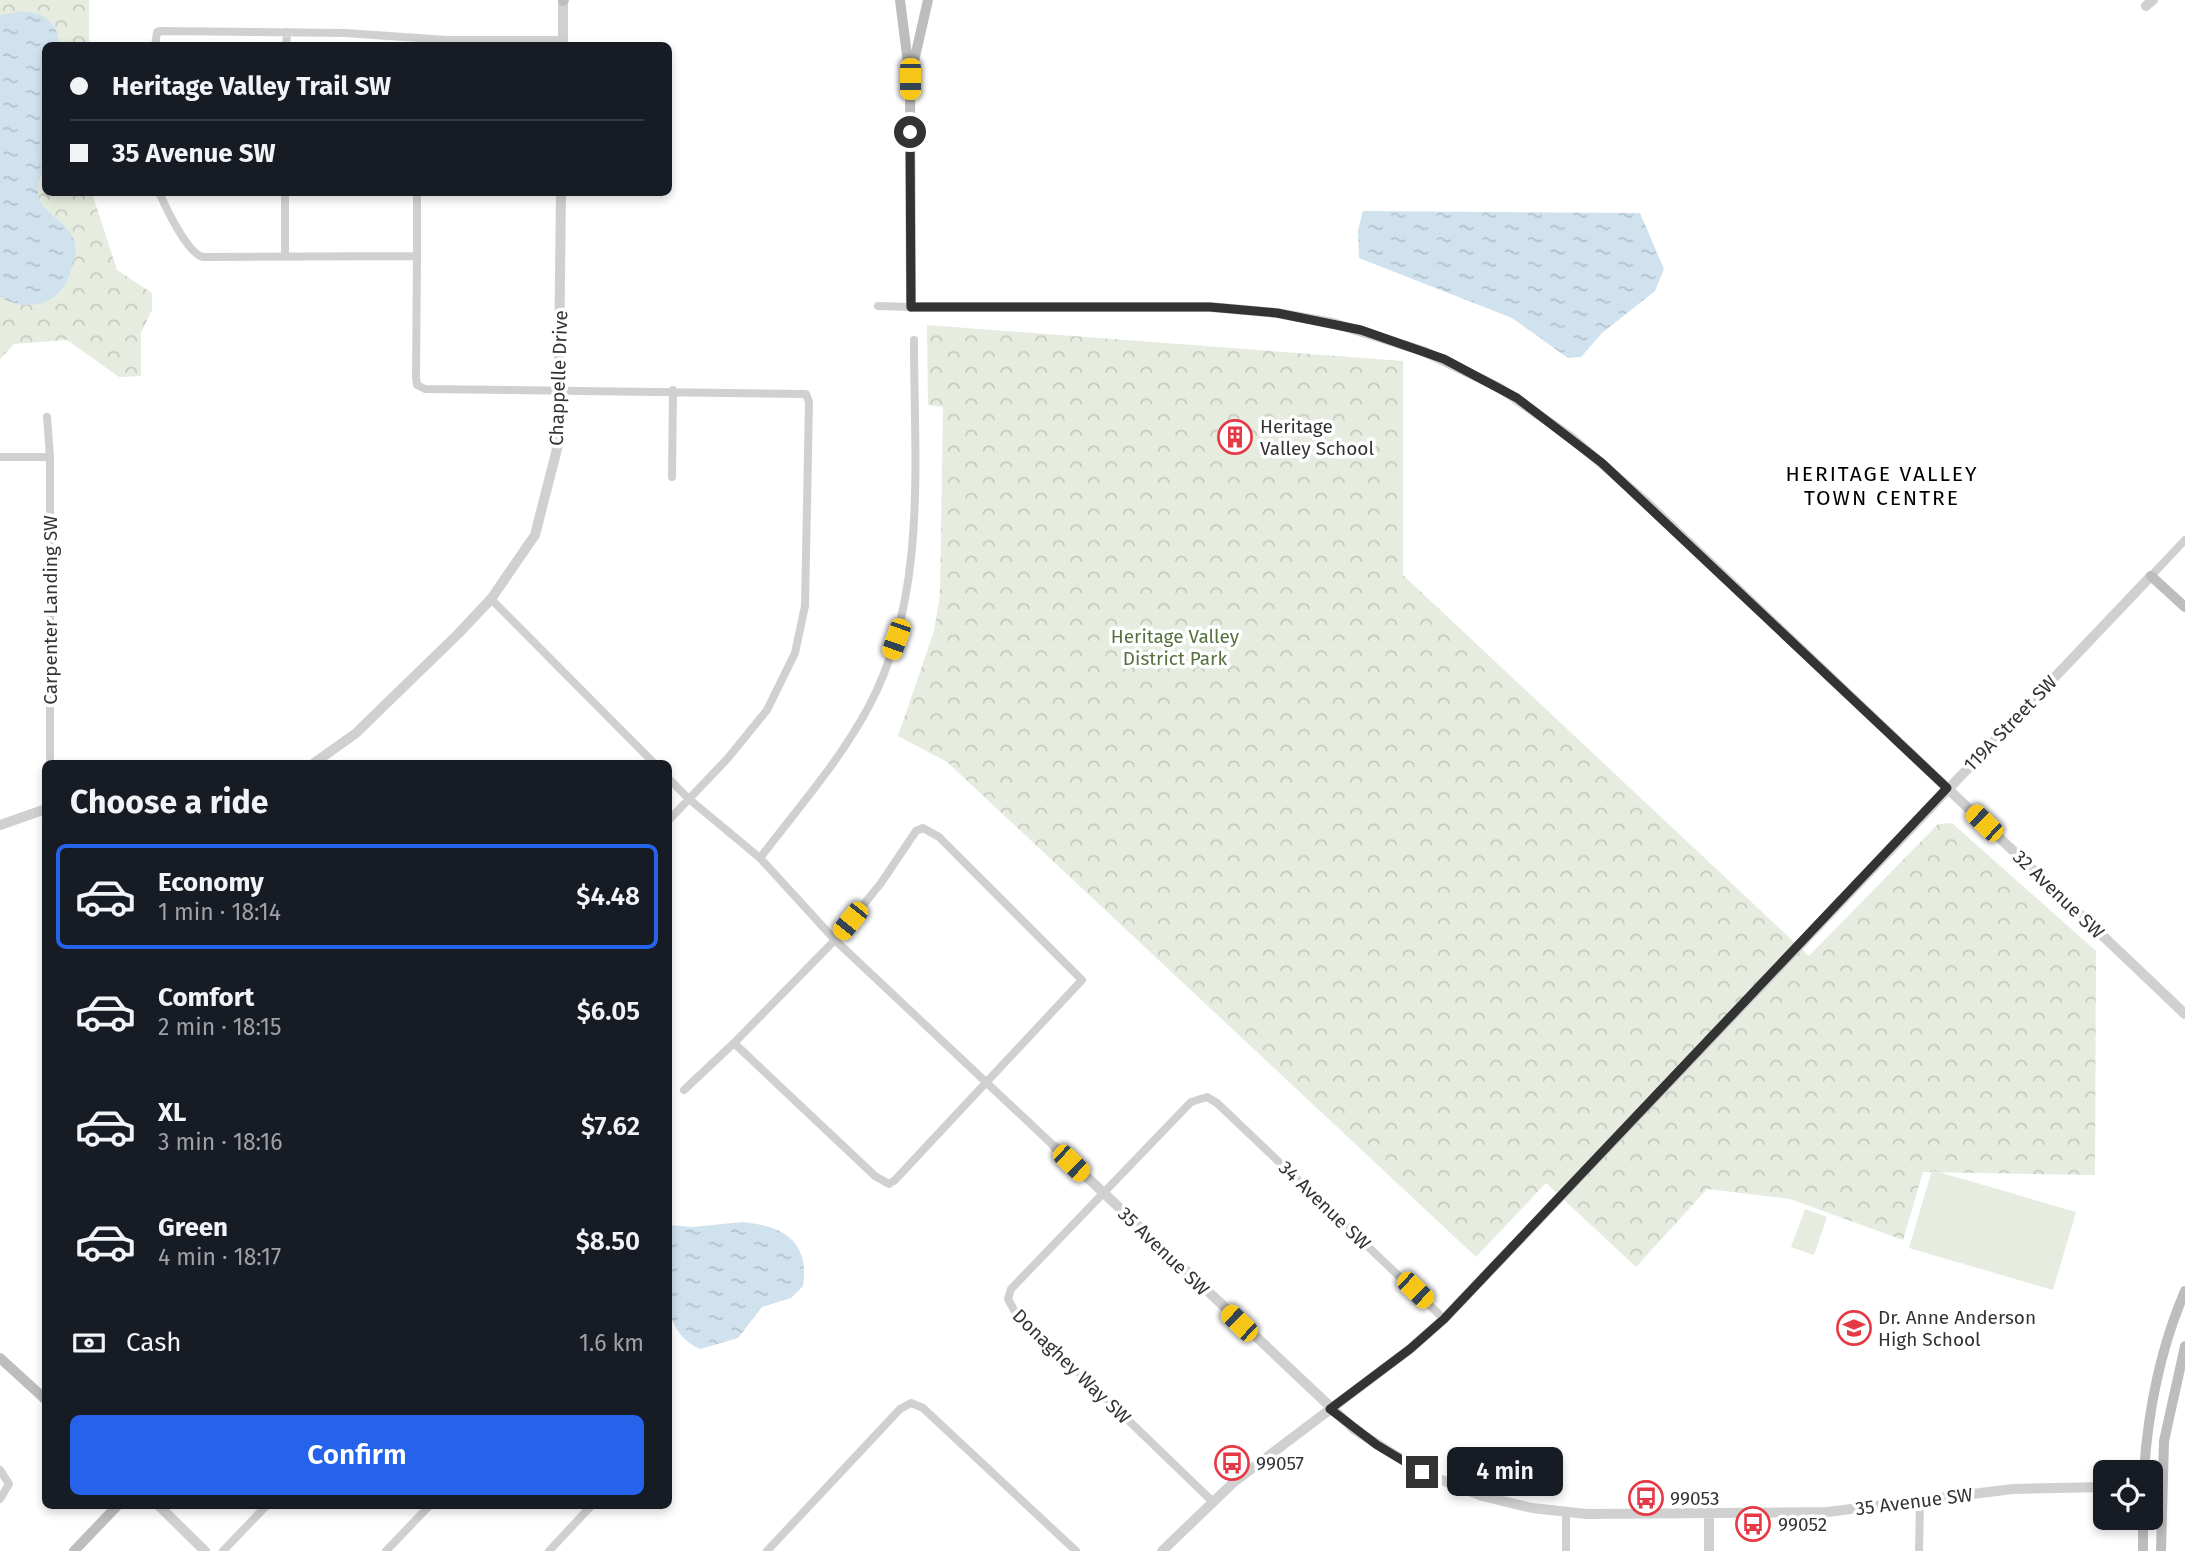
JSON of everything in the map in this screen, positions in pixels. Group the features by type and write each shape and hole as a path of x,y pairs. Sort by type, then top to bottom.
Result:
{"main road":[{"path":"900,0 910,79 911,307"},
{"path":"910,79 928,0"},
{"path":"2151,576 2185,607"},
{"path":"2145,1460 2150,1417 2160,1371 2185,1292"},
{"path":"2160,1460 2169,1409 2185,1346"},
{"path":"0,1357 42,1396"},
{"path":"74,1551 114,1509"},
{"path":"2143,1530 2143,1551"},
{"path":"2159,1530 2161,1551"}],"street":[{"path":"563,42 564,0"},
{"path":"156,42 157,32 161,31 363,33 419,42"},
{"path":"286,42 287,32"},
{"path":"161,196 169,214 198,256 417,256"},
{"path":"285,196 285,256"},
{"path":"417,196 417,385 425,389 799,391 806,394 809,402 805,606 795,653 766,710 672,817"},
{"name":"Chappelle Drive","path":"318,760 355,734 491,599 535,535 558,445 562,196"},
{"name":"32 Avenue SW","path":"878,306 1210,307 1277,313 1361,330 1444,359 1517,398 1589,452 1646,502 2185,1014"},
{"path":"760,858 822,777 869,707 903,616 914,503 914,340"},
{"path":"672,477 673,390"},
{"name":"Carpenter Landing SW","path":"47,417 50,457 50,760"},
{"path":"0,457 50,457"},
{"name":"119A Street SW","path":"1162,1551 1212,1501 1410,1349 1444,1319 2185,540"},
{"path":"491,599 651,760"},
{"path":"672,782 760,858 835,940 1055,1147"},
{"path":"0,825 42,810"},
{"path":"684,1090 835,940 881,883 916,831 923,828 931,831 1082,980 889,1184 880,1181 734,1043"},
{"name":"34 Avenue SW","path":"1202,1097 1217,1103 1444,1319"},
{"name":"Donaghey Way SW","path":"1202,1097 1191,1102 1011,1289 1008,1299 1010,1306 1212,1501"},
{"name":"35 Avenue SW","path":"1055,1147 1330,1409 1377,1445 1432,1477 1509,1503 1566,1513 1827,1512 1920,1503 2013,1489 2093,1487"},
{"path":"767,1551 900,1409 911,1403 923,1408 1076,1551"},
{"path":"0,1470 9,1484 0,1499"},
{"path":"1919,1551 1920,1503"},
{"path":"162,1509 205,1551"},
{"path":"223,1551 263,1509"},
{"path":"386,1551 426,1509"},
{"path":"548,1551 588,1509"},
{"path":"1566,1513 1566,1551"},
{"path":"1709,1513 1709,1551"}],"green space":[{"path":"0,0 89,0 89,42 42,42 42,196 93,196 117,270 152,293 152,310 141,333 141,376 119,377 67,340 14,344 0,359"},
{"name":"Heritage Valley District Park","path":"927,325 1403,361 1403,575 1809,956 1938,824 1952,823 2096,951 2095,1175 1923,1172 1903,1240 1790,1199 1707,1189 1636,1267 1546,1183 1476,1257 947,762 898,736 934,631 940,595 943,407 928,405"},
{"path":"1932,1170 2076,1212 2053,1290 1909,1248"},
{"path":"1805,1209 1827,1217 1814,1255 1791,1247"}],"water":[{"path":"23,11 38,14 53,25 59,42 42,42 42,173 38,194 45,207 68,229 76,251 67,282 60,291 43,303 33,305 22,305 0,297 0,15"},
{"path":"1363,211 1640,213 1664,269 1655,291 1602,333 1581,357 1568,358 1512,318 1359,258 1358,230"},
{"path":"743,1222 782,1232 798,1247 804,1271 803,1286 791,1298 762,1307 738,1338 700,1349 685,1340 672,1317 672,1225 692,1227"}],"place":[{"name":"Heritage Valley School","path":"1235,437"},
{"name":"Dr. Anne Anderson High School","path":"1854,1328"},
{"name":"99057","path":"1232,1463"},
{"name":"99053","path":"1646,1498"},
{"name":"99052","path":"1753,1524"}],"district":[{"name":"HERITAGE VALLEY TOWN CENTRE","path":"1882,486"}],"route":[{"path":"910,132 911,307 1210,307 1277,313 1361,330 1444,359 1517,398 1602,463 1947,788 1444,1319 1410,1349 1330,1409 1354,1430 1422,1472"}]}
